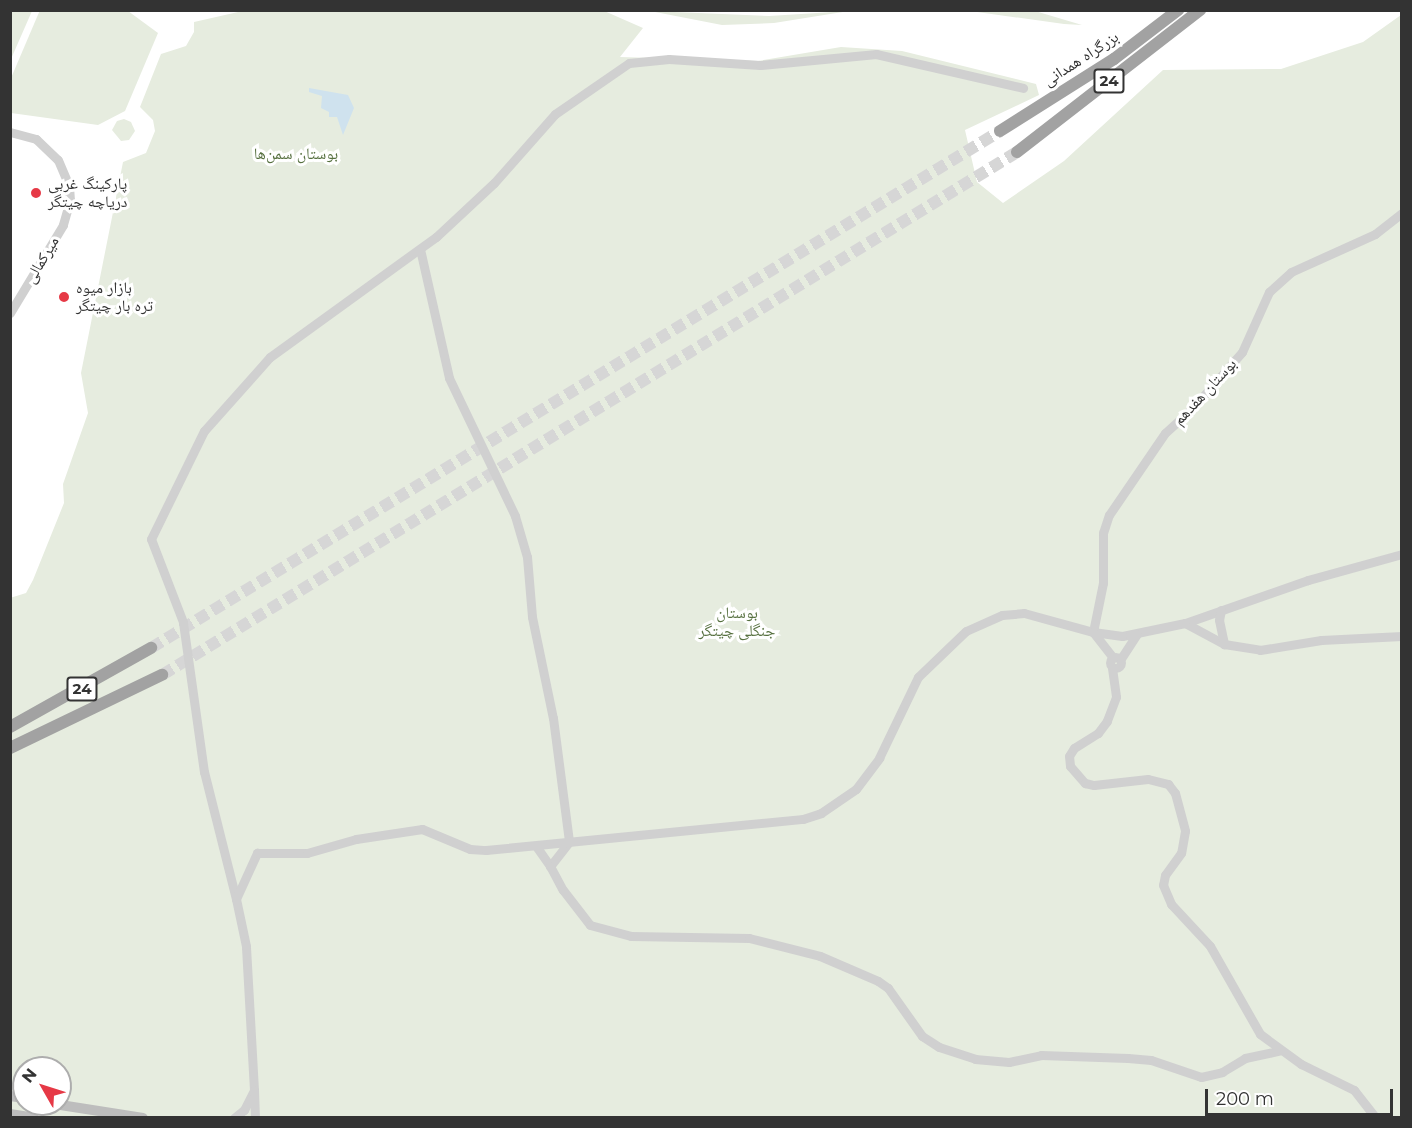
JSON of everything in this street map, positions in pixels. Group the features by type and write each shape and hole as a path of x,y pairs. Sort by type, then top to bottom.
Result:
{"highway":[{"name":"بزرگراه همدانی","path":"999,131 1114,60 1178,10"},
{"name":"بزرگراه همدانی","path":"1017,152 1200,10"},
{"name":"24","path":"10,726 151,648"},
{"name":"24","path":"10,750 162,675"}],"main road":[{"path":"72,1107 143,1118"},
{"path":"10,1115 15,1118"},
{"path":"10,1115 34,1118"}],"street":[{"path":"255,1118 246,946 237,899 204,772 183,622 151,539 204,431 270,357 420,249 494,183 555,114 629,63 669,59 760,64 876,54 1023,88"},
{"name":"میرکمالی","path":"10,132 36,139 64,169 69,186 68,213 10,313"},
{"name":"بوستان هفدهم","path":"1093,633 1103,583 1103,533 1109,515 1140,466 1165,433 1192,410 1242,352 1269,292 1291,272 1375,234 1401,213"},
{"path":"420,249 454,394 522,535 569,842 550,866"},
{"path":"237,899 257,853 307,853 356,839 422,829 470,849 536,846 779,823 821,813 856,789 868,774 918,677 966,631 1002,615 1024,613 1093,633 1137,634 1185,623 1401,554"},
{"path":"1221,610 1219,620 1224,644"},
{"path":"1185,623 1224,644 1260,650 1321,640 1401,636"},
{"path":"1093,633 1115,662 1116,697 1107,721 1098,733 1074,748 1070,766 1085,783 1158,780 1175,793 1185,843 1165,875 1166,894 1222,964 1250,1021 1279,1051 1354,1090 1376,1118"},
{"path":"1115,662 1137,634"},
{"path":"536,846 563,890 590,925 631,936 749,938 820,956 878,981 888,988 922,1036 939,1047 975,1059 1009,1062 1041,1055 1128,1058 1151,1060 1201,1077 1222,1072 1245,1058 1279,1051"},
{"path":"234,1118 244,1110 254,1090"}],"green space":[{"path":"40,10 128,11 158,33 125,111 98,125 11,113 11,78"},
{"name":"بوستان جنگلی چیتگر","path":"247,10 602,10 643,28 620,57 758,61 841,47 902,51 1036,84 1039,95 965,130 977,182 1003,203 1064,161 1163,70 1281,69 1363,42 1401,15 1401,1117 11,1117 10,598 26,593 33,580 64,503 63,484 88,413 81,373 123,162 146,153 155,131 153,120 140,107 161,54 186,46 194,32 194,22"},
{"path":"10,11 32,11 11,59"},
{"path":"650,11 769,16 849,11 774,23 722,25"},
{"path":"970,11 1035,11 1082,25 1064,24"},
{"path":"124,119 131,122 135,131 129,140 121,141 112,130 117,121"}],"water":[{"path":"309,88 348,95 354,108 343,135 337,117 329,117 329,112 321,108 322,96 309,92"}],"tunnel":[{"path":"151,648 1000,131"},
{"path":"162,675 1017,152"}],"place":[{"name":"پارکینگ غربی دریاچه چیتگر","path":"36,193"},
{"name":"بازار میوه تره بار چیتگر","path":"64,297"}],"park label":[{"name":"بوستان سمن‌ها","path":"296,154"}]}
